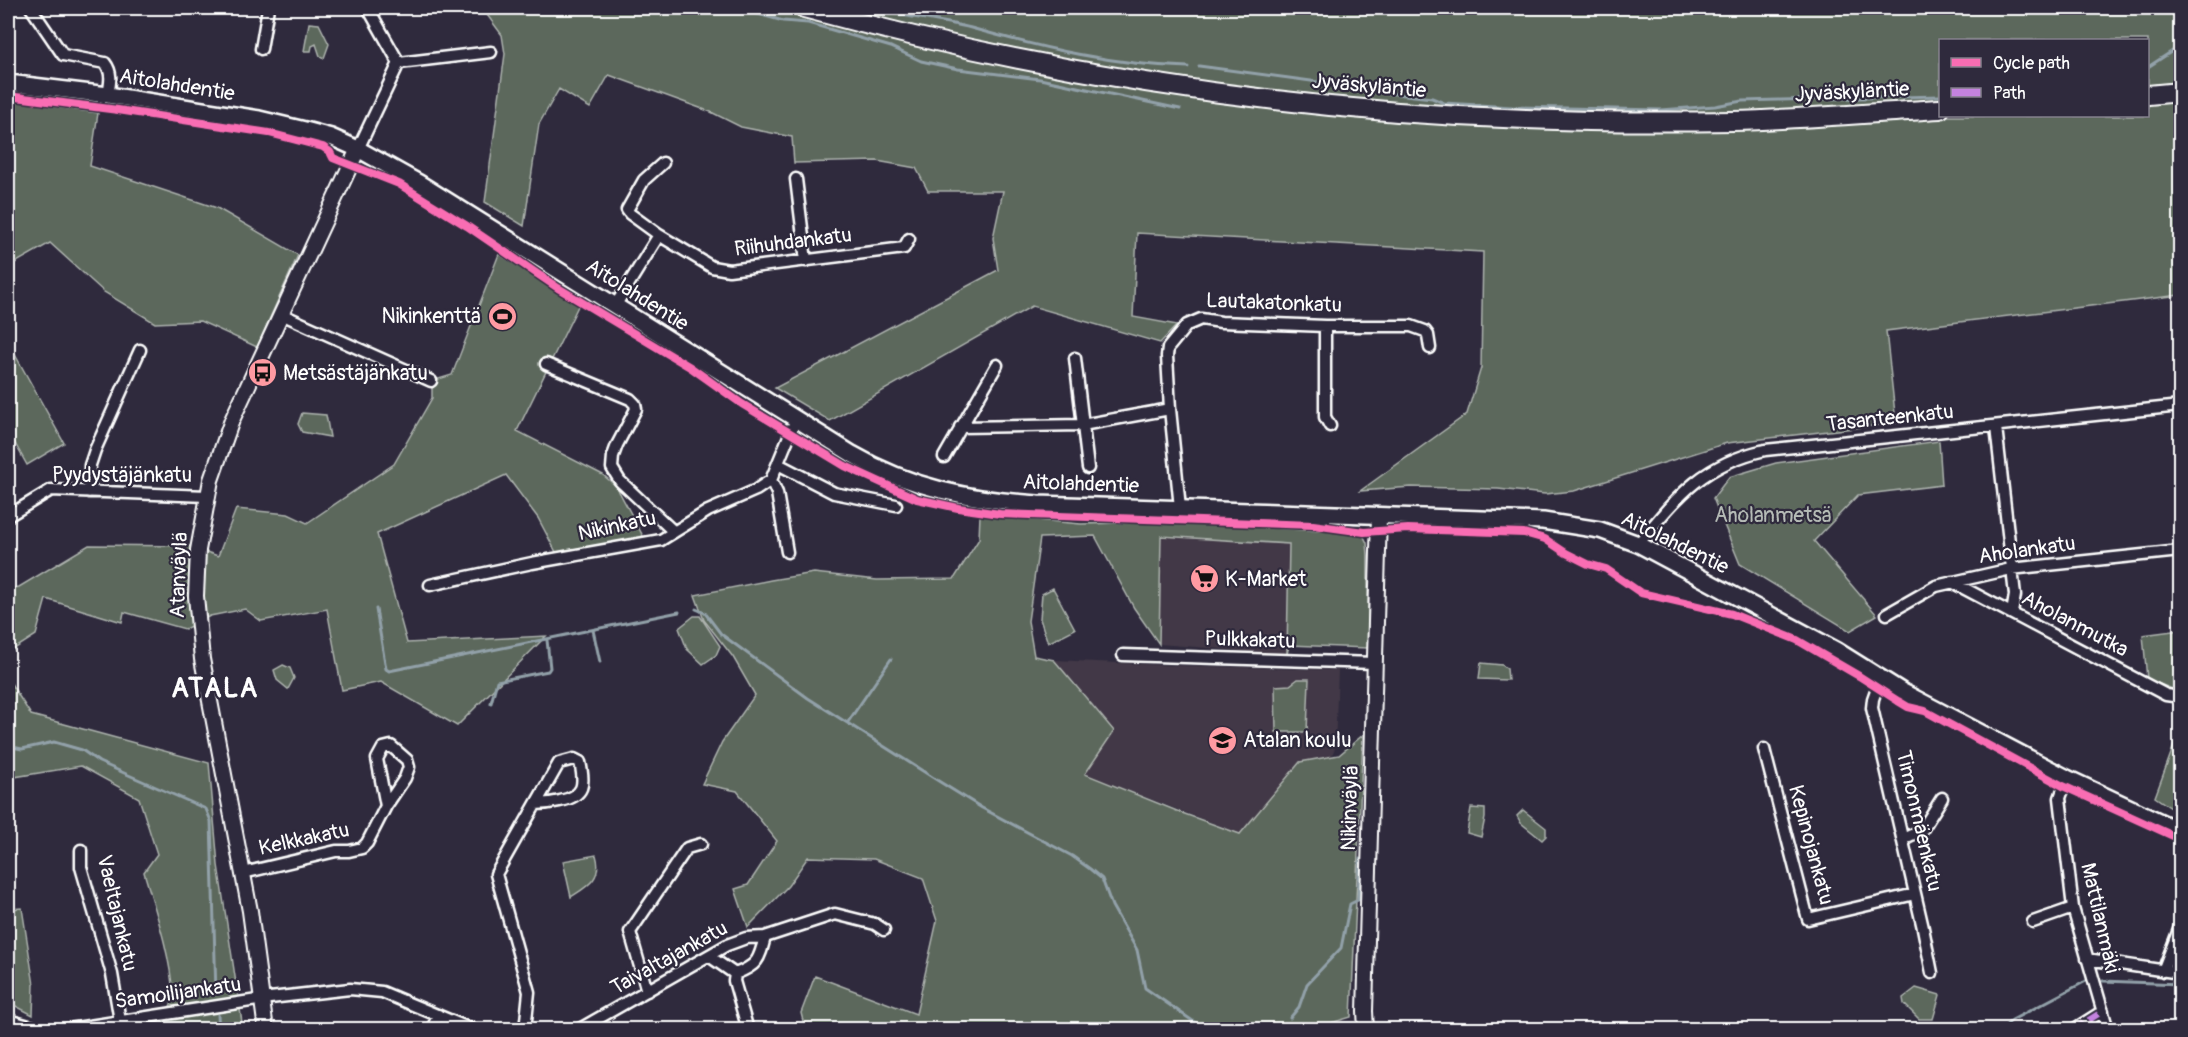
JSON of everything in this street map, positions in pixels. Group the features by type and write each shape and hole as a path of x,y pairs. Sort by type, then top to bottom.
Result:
{"highway":[{"name":"Jyväskyläntie","path":"804,8 980,52 1109,77 1304,104 1525,120 1600,121 1735,121 1939,109"},
{"path":"2149,95 2181,92"}],"main road":[{"name":"Aitolahdentie","path":"8,84 108,95 259,119 319,134 358,149 419,183 873,465 910,481 953,494 1038,504 1543,521 1600,530 1638,544 1836,651 1880,680 2067,778 2181,831"}],"street":[{"path":"32,8 63,55 105,63 111,75 108,95"},
{"path":"261,49 268,8"},
{"path":"368,8 399,63"},
{"path":"399,63 491,52"},
{"path":"358,149 399,63"},
{"name":"Atanväylä","path":"266,1029 243,873 199,638 196,596 198,550 207,496 220,449 358,149"},
{"name":"Riihuhdankatu","path":"663,163 644,180 627,210 659,235 712,267 729,270 904,248 909,239"},
{"path":"796,178 806,261"},
{"path":"615,306 659,235"},
{"path":"281,314 431,381"},
{"name":"Lautakatonkatu","path":"1180,508 1167,356 1168,348 1193,321 1419,327 1428,335 1430,348"},
{"path":"1325,326 1325,417 1330,426"},
{"path":"89,492 92,458 140,350"},
{"path":"1075,358 1088,468"},
{"path":"546,364 630,399 635,404 636,409 613,456 612,468 620,480 674,532"},
{"path":"944,457 997,365"},
{"name":"Tasanteenkatu","path":"1638,544 1692,484 1717,466 1745,454 2181,406"},
{"path":"960,427 1082,425 1170,409"},
{"path":"787,552 777,493 771,480 796,419"},
{"path":"1996,427 2015,595 2012,613"},
{"path":"778,464 834,493 896,506"},
{"name":"Nikinkatu","path":"430,585 532,563 662,540 708,511 756,490 771,480"},
{"name":"Pyydystäjänkatu","path":"8,516 51,490 207,496"},
{"name":"Nikinväylä","path":"1366,1029 1379,516"},
{"name":"Aholankatu","path":"1887,614 1934,587 2011,569 2181,551"},
{"name":"Aholanmutka","path":"1952,582 2166,695 2181,697"},
{"name":"Pulkkakatu","path":"1123,655 1375,663"},
{"name":"Timonmäenkatu","path":"1880,680 1872,708 1932,973"},
{"name":"Kelkkakatu","path":"243,873 336,851 362,848 405,778 409,767 407,760 391,746 383,748 377,759 386,806"},
{"name":"Kepinojankatu","path":"1764,749 1808,919 1915,894"},
{"path":"525,1029 529,992 496,874 559,763 574,759 579,762 584,779 578,793 572,798 536,804"},
{"name":"Mattilanmäki","path":"2067,778 2060,798 2073,908 2108,1029"},
{"path":"1903,839 1922,830 1942,798"},
{"path":"647,991 630,932 687,848 701,844"},
{"name":"Vaeltajankatu","path":"81,850 81,867 112,974 120,1021"},
{"path":"2033,922 2073,908"},
{"name":"Taivaltajankatu","path":"578,1029 726,945 746,938 765,937 835,914 875,924 884,930"},
{"path":"2163,971 2181,927"},
{"path":"735,974 751,968 760,958 765,937"},
{"path":"709,956 735,974"},
{"path":"2087,959 2181,973"},
{"path":"735,974 734,981 748,1029"},
{"path":"263,999 350,989 382,992 473,1029"},
{"name":"Samoilijankatu","path":"63,1029 263,999"},
{"path":"2073,1029 2103,1011"},
{"path":"432,1029 438,1015"},
{"path":"8,1020 43,1029"}],"shaded area":[{"path":"1161,536 1290,544 1287,654 1159,644"},
{"name":"Atalan koulu","path":"1054,660 1338,670 1335,748 1331,757 1300,763 1241,834 1085,774 1114,731"}],"green space":[{"path":"482,8 2180,8 2180,295 1886,331 1896,423 1727,443 1574,491 1545,494 1498,489 1411,487 1360,491 1467,414 1481,368 1483,252 1137,233 1133,317 1177,325 1160,343 1032,306 830,421 775,388 998,270 993,238 1003,191 928,191 916,168 877,161 794,163 792,137 741,127 711,112 609,75 590,108 559,89 539,124 524,226 485,202 505,54 502,35"},
{"path":"309,23 319,24 329,44 324,58 320,56 316,44 312,46 311,51 304,51"},
{"path":"8,100 98,113 90,166 217,208 298,255 257,347 200,321 155,323 104,292 50,243 8,267"},
{"path":"499,254 579,304 517,431 603,475 616,486 644,538 557,554 538,518 506,475 377,534 407,643 546,636 457,726 381,682 342,690 327,609 261,621 245,609 210,616 185,629 124,612 122,622 46,599 36,635 8,653 8,589 19,587 89,545 189,546 218,556 236,509 288,514 307,523 394,464 432,398 432,381 452,375"},
{"path":"8,342 64,443 27,465 12,438 8,441"},
{"path":"302,413 326,415 330,437 302,432 298,424"},
{"name":"Aholanmetsä","path":"1939,441 1942,485 1858,495 1814,541 1877,615 1850,631 1740,564 1713,498 1729,477 1776,463"},
{"path":"980,515 1081,524 1168,522 1363,535 1367,543 1368,555 1368,648 1289,645 1287,654 1289,544 1161,536 1159,644 1134,608 1095,536 1040,538 1028,621 1034,656 1054,660 1114,731 1085,774 1240,834 1300,762 1339,755 1363,735 1351,1017 1308,1030 805,1029 801,1013 815,976 916,1014 937,921 923,878 874,859 808,857 788,886 748,927 735,889 748,885 777,841 737,791 702,784 722,742 755,695 733,657 704,620 695,595 814,573 877,580 954,579 979,539"},
{"path":"1053,588 1075,629 1048,643 1040,619 1042,594"},
{"path":"694,616 700,616 720,646 716,655 703,664 687,649 679,628"},
{"path":"2180,630 2180,692 2147,679 2143,635"},
{"path":"1481,663 1502,665 1507,669 1508,680 1479,679"},
{"path":"283,665 290,668 294,678 288,689 277,680 274,670"},
{"path":"8,679 31,715 209,763 218,865 243,1029 163,1029 164,1018 172,1003 173,995 162,933 144,872 157,854 139,798 81,766 8,778"},
{"path":"1298,679 1309,679 1307,732 1276,732 1275,686 1290,685"},
{"path":"2180,729 2180,814 2155,797"},
{"path":"1471,808 1485,809 1481,837 1467,833"},
{"path":"1523,810 1546,828 1546,836 1542,840 1521,823 1517,816"},
{"path":"596,855 598,863 596,875 588,885 571,897 563,861"},
{"path":"22,908 34,985 33,1015 8,1002 8,912 9,909"},
{"path":"1916,988 1940,995 1933,1019 1919,1019 1904,1004 1903,998"}],"waterway":[{"path":"737,8 783,21 808,23 891,47 921,61 958,69 1040,79 1180,109"},
{"path":"868,8 958,25 1078,54 1133,63 1188,67"},
{"path":"2149,66 2174,50 2180,49"},
{"path":"1199,66 1432,98 1444,103 1512,107 1661,110 1715,106 1742,101 1939,96"},
{"path":"376,609 386,669 389,671 679,612"},
{"path":"696,609 705,613 721,634 808,698 982,808 1072,856 1090,869 1102,879 1112,906 1137,950 1145,988 1200,1026"},
{"path":"593,630 600,662"},
{"path":"491,703 497,681 548,671 550,668 547,640"},
{"path":"848,722 891,659"},
{"path":"8,746 22,749 54,742 82,750 99,762 206,809 211,821 216,994"},
{"path":"1290,1018 1299,1007 1307,984 1341,948 1350,904 1358,900 1360,859"},
{"path":"2001,1030 2012,1020 2088,980"},
{"path":"2103,981 2180,984"},
{"path":"218,1015 219,1030"}],"marked path":[{"path":"2073,1030 2103,1011"}],"cycle path":[{"path":"8,96 269,133 323,147 330,152 333,158 399,184 467,226 558,288 690,367 742,404 845,466 917,499 1000,514 1313,525 1364,532 1408,529 1524,533 1545,539 1588,564 1606,569 1641,593 1732,614 1797,640 1908,707 1925,711 2063,786 2180,839"}],"place":[{"name":"Nikinkenttä","path":"502,316"},
{"name":"Metsästäjänkatu","path":"262,373"},
{"name":"K-Market","path":"1204,579"},
{"name":"Atalan koulu","path":"1222,740"}],"district":[{"name":"ATALA","path":"215,688"}]}
